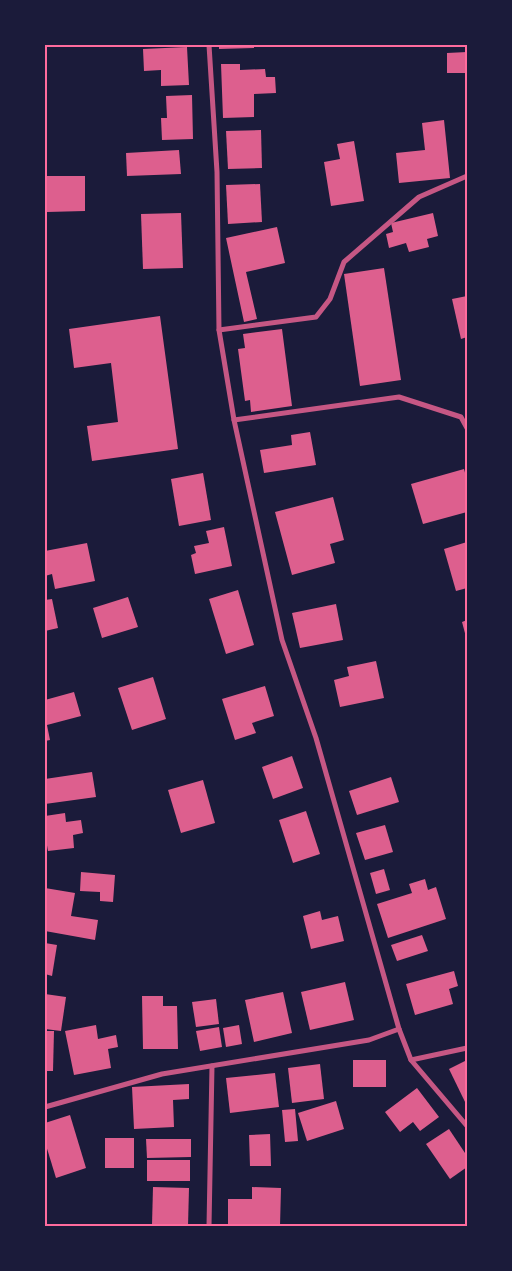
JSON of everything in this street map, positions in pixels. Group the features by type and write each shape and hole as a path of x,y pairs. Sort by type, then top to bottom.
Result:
{"street":[{"path":"209,45 217,172 219,330 234,420 282,640 316,738 399,1029 411,1060 467,1126"},
{"path":"219,330 316,317 330,299 344,262 419,197 467,176"},
{"path":"234,420 399,397 461,417 467,428"},
{"path":"45,1107 162,1074 369,1040 399,1029"},
{"path":"411,1060 467,1048"},
{"path":"209,1226 212,1066"}],"building":[{"path":"219,45 254,45 254,48 219,49"},
{"path":"187,47 189,85 161,86 161,70 144,71 143,49"},
{"path":"467,52 467,73 447,73 447,53"},
{"path":"221,64 240,64 240,70 265,69 266,77 275,77 276,93 254,94 254,117 223,118"},
{"path":"192,95 193,139 162,140 161,118 167,118 166,96"},
{"path":"444,120 450,178 399,183 396,153 425,150 422,123"},
{"path":"261,130 262,168 228,169 226,131"},
{"path":"354,141 364,201 331,206 324,162 340,159 337,144"},
{"path":"179,150 181,174 127,176 126,153"},
{"path":"47,176 85,176 85,211 47,212"},
{"path":"260,184 262,222 228,224 226,185"},
{"path":"181,213 183,268 143,269 141,214"},
{"path":"433,213 438,236 427,239 429,247 409,252 406,243 389,248 386,234 393,232 391,223"},
{"path":"277,227 285,263 246,272 257,319 244,322 226,238"},
{"path":"384,268 401,380 360,386 344,274"},
{"path":"467,296 467,337 461,339 452,299"},
{"path":"160,316 178,449 92,461 87,426 118,422 111,363 74,368 69,329"},
{"path":"282,329 292,406 251,412 250,400 245,401 238,349 245,348 243,334"},
{"path":"310,432 316,465 264,473 260,450 292,445 291,435"},
{"path":"464,469 467,480 467,512 423,524 411,484"},
{"path":"203,473 211,520 179,526 171,479"},
{"path":"333,497 344,540 330,544 335,563 292,575 275,512"},
{"path":"224,527 232,566 195,574 191,555 196,553 194,546 209,543 206,531"},
{"path":"467,542 467,588 456,591 444,549"},
{"path":"87,543 95,581 55,589 52,574 45,576 45,551"},
{"path":"238,590 254,645 226,654 209,599"},
{"path":"128,597 138,627 102,638 93,608"},
{"path":"52,599 58,628 45,631 45,600"},
{"path":"336,604 343,640 300,648 292,613"},
{"path":"467,620 467,637 466,637 462,622"},
{"path":"376,661 384,698 340,707 334,680 349,676 347,667"},
{"path":"153,677 166,719 132,730 118,688"},
{"path":"265,686 274,716 252,723 256,733 235,740 222,699"},
{"path":"74,692 81,716 47,725 50,740 45,741 45,700"},
{"path":"292,756 303,788 273,799 262,767"},
{"path":"92,772 96,797 45,804 45,779"},
{"path":"391,777 399,802 357,815 349,791"},
{"path":"203,780 215,823 181,833 168,790"},
{"path":"306,811 320,854 293,863 279,820"},
{"path":"65,813 66,822 81,820 83,833 73,835 74,848 48,851 45,834 45,816"},
{"path":"385,825 393,852 365,860 356,833"},
{"path":"384,869 390,890 376,894 370,873"},
{"path":"81,872 115,875 113,902 100,901 100,892 80,891"},
{"path":"425,879 428,890 436,887 446,919 388,938 377,904 412,893 409,884"},
{"path":"45,888 75,893 71,916 98,920 95,940 45,931"},
{"path":"320,911 322,920 338,916 344,941 311,949 303,916"},
{"path":"422,935 428,951 397,961 391,945"},
{"path":"45,943 57,945 52,976 45,974"},
{"path":"454,971 458,986 449,989 453,1004 415,1015 406,984"},
{"path":"345,982 354,1020 310,1030 301,992"},
{"path":"283,992 292,1033 254,1042 245,1000"},
{"path":"45,994 66,997 61,1031 45,1029"},
{"path":"142,996 163,996 163,1006 177,1006 178,1049 143,1049"},
{"path":"216,999 219,1024 196,1027 192,1002"},
{"path":"96,1025 98,1039 116,1035 118,1047 108,1049 111,1068 74,1075 65,1031"},
{"path":"239,1025 242,1044 226,1047 223,1028"},
{"path":"219,1027 222,1047 200,1051 196,1031"},
{"path":"45,1031 54,1031 53,1071 45,1071"},
{"path":"353,1060 386,1060 386,1087 353,1087"},
{"path":"467,1060 467,1106 449,1069"},
{"path":"320,1064 324,1099 292,1103 288,1068"},
{"path":"275,1073 279,1107 230,1113 226,1078"},
{"path":"189,1084 189,1099 173,1100 174,1127 134,1129 132,1087"},
{"path":"417,1088 439,1117 420,1131 413,1122 400,1132 385,1112"},
{"path":"336,1101 344,1129 307,1141 298,1113"},
{"path":"295,1109 298,1141 285,1142 282,1110"},
{"path":"70,1115 86,1168 56,1178 45,1142 45,1123"},
{"path":"449,1129 467,1156 467,1167 450,1179 426,1144"},
{"path":"270,1134 271,1166 250,1166 249,1135"},
{"path":"105,1138 134,1138 134,1168 105,1168"},
{"path":"146,1139 191,1139 191,1157 147,1158"},
{"path":"147,1160 190,1160 190,1181 147,1181"},
{"path":"153,1187 189,1188 188,1226 152,1225"},
{"path":"252,1187 281,1188 280,1226 228,1226 228,1199 252,1199"}]}
